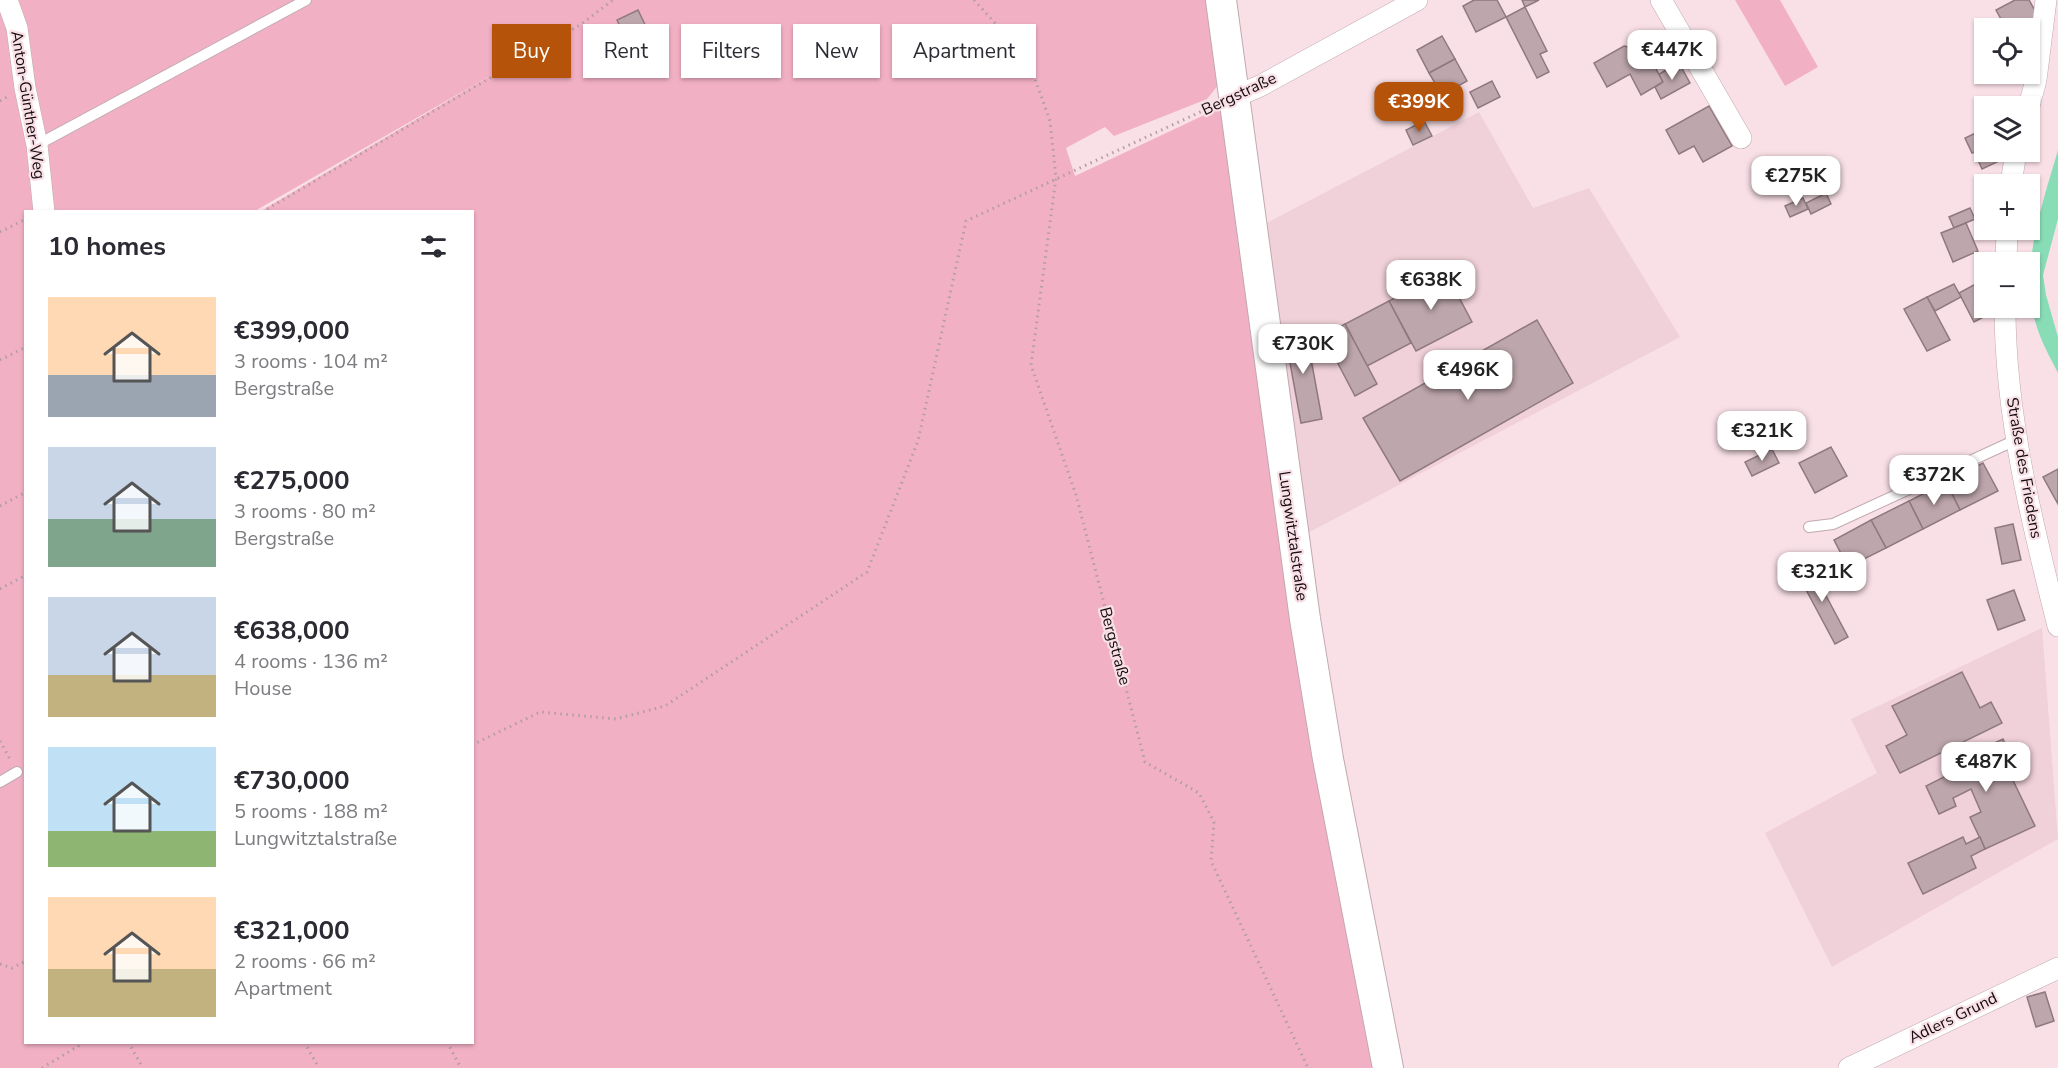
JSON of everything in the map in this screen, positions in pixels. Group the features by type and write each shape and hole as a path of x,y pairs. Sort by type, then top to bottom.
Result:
{"main road":[{"name":"Lungwitztalstraße","path":"1221,0 1305,619 1328,759 1388,1068"}],"street":[{"name":"Anton-Günther-Weg","path":"7,0 17,28 25,88 37,145 44,210"},
{"name":"Bergstraße","path":"1234,96 1260,86 1417,0"},
{"path":"1661,0 1741,138"},
{"path":"2032,96 2036,80 2046,0"},
{"name":"Straße des Friedens","path":"2006,318 2012,404 2035,535 2058,626"},
{"name":"Adlers Grund","path":"1849,1068 2058,968"}],"lane":[{"path":"37,145 306,0"},
{"path":"1809,527 1833,524 2018,439"},
{"path":"0,782 17,772"}],"path":[{"path":"265,210 580,25 613,0"},
{"name":"Bergstraße","path":"974,0 1028,59 1050,121 1056,178 1031,365 1076,495 1145,762 1199,793 1214,822 1211,861 1308,1068"},
{"name":"Bergstraße","path":"1056,178 1234,96"},
{"path":"474,744 540,712 616,719 665,706 867,572 918,441 966,221 1056,178"},
{"path":"0,232 24,220"},
{"path":"0,360 24,348"},
{"path":"0,506 24,493"},
{"path":"0,589 24,576"},
{"path":"0,741 17,772"},
{"path":"0,964 12,968 24,962"},
{"path":"42,1068 82,1044"},
{"path":"129,1044 143,1068"},
{"path":"305,1044 319,1068"},
{"path":"448,1044 461,1068"}],"shaded area":[{"path":"0,0 1207,0 1219,84 1207,99 1114,136 1105,127 1066,148 1075,176 1217,109 1224,114 1376,1068 0,1068"},
{"path":"1735,0 1780,0 1818,67 1785,86"},
{"path":"1479,112 1533,208 1589,188 1680,337 1302,536 1263,225"},
{"path":"2058,150 2058,219 2043,275 2058,337 2058,373 2040,336 2035,318 2040,318 2040,252 2033,252 2034,240 2040,240 2040,215"},
{"path":"2042,628 2058,839 1832,967 1765,833 1877,773 1851,719"}],"building":[{"path":"1474,0 1497,0 1506,17 1476,32 1463,6"},
{"path":"1522,0 1539,0 1525,7"},
{"path":"2015,0 2029,0 2038,16 2000,18 1996,10"},
{"path":"1525,7 1547,51 1540,54 1549,72 1537,78 1506,17"},
{"path":"638,10 645,24 619,24 617,20"},
{"path":"1442,36 1455,59 1429,73 1417,50"},
{"path":"1624,46 1647,52 1663,82 1641,95 1630,74 1607,87 1594,63"},
{"path":"1455,59 1467,81 1442,95 1429,73"},
{"path":"1679,63 1690,83 1661,99 1655,87 1663,82 1659,74"},
{"path":"1492,81 1500,97 1478,108 1470,92"},
{"path":"1709,106 1732,146 1703,162 1694,146 1679,154 1666,130"},
{"path":"1424,121 1432,136 1413,145 1406,130"},
{"path":"1974,134 1974,152 1972,153 1965,138"},
{"path":"1979,162 1997,162 1982,169"},
{"path":"1826,193 1831,204 1811,214 1806,203"},
{"path":"1803,198 1808,209 1790,217 1785,206"},
{"path":"1970,208 1974,219 1954,228 1949,217"},
{"path":"1966,223 1978,251 1953,262 1941,233"},
{"path":"1445,271 1472,322 1416,351 1389,301"},
{"path":"1954,284 1961,297 1935,311 1927,297"},
{"path":"1974,285 1974,318 1982,318 1974,322 1959,293"},
{"path":"1927,297 1950,340 1927,351 1904,309"},
{"path":"1389,301 1411,343 1367,366 1345,324"},
{"path":"1537,320 1573,383 1400,481 1363,418"},
{"path":"1345,324 1377,384 1355,396 1323,335"},
{"path":"1305,326 1322,419 1301,423 1284,330"},
{"path":"1831,447 1847,476 1815,493 1799,463"},
{"path":"1772,449 1779,463 1752,476 1745,462"},
{"path":"1983,463 1998,491 1960,510 1946,482"},
{"path":"2058,469 2058,504 2043,477"},
{"path":"1946,482 1960,510 1923,529 1909,501"},
{"path":"1909,501 1923,529 1886,548 1871,520"},
{"path":"1871,520 1886,548 1848,567 1834,540"},
{"path":"2013,524 2021,560 2002,564 1995,528"},
{"path":"1808,562 1848,637 1835,644 1795,569"},
{"path":"2014,590 2025,620 1998,630 1987,600"},
{"path":"1962,672 1980,708 1991,702 2002,723 1900,773 1886,746 1907,735 1892,706"},
{"path":"2003,739 2017,768 2009,772 2035,826 1985,849 1970,817 1981,812 1971,789 1953,798 1956,806 1939,814 1926,786 1950,774 1946,765"},
{"path":"1963,837 1966,844 1980,837 1985,849 1971,856 1976,868 1923,894 1908,863"},
{"path":"2045,992 2054,1021 2036,1027 2027,997"}]}
